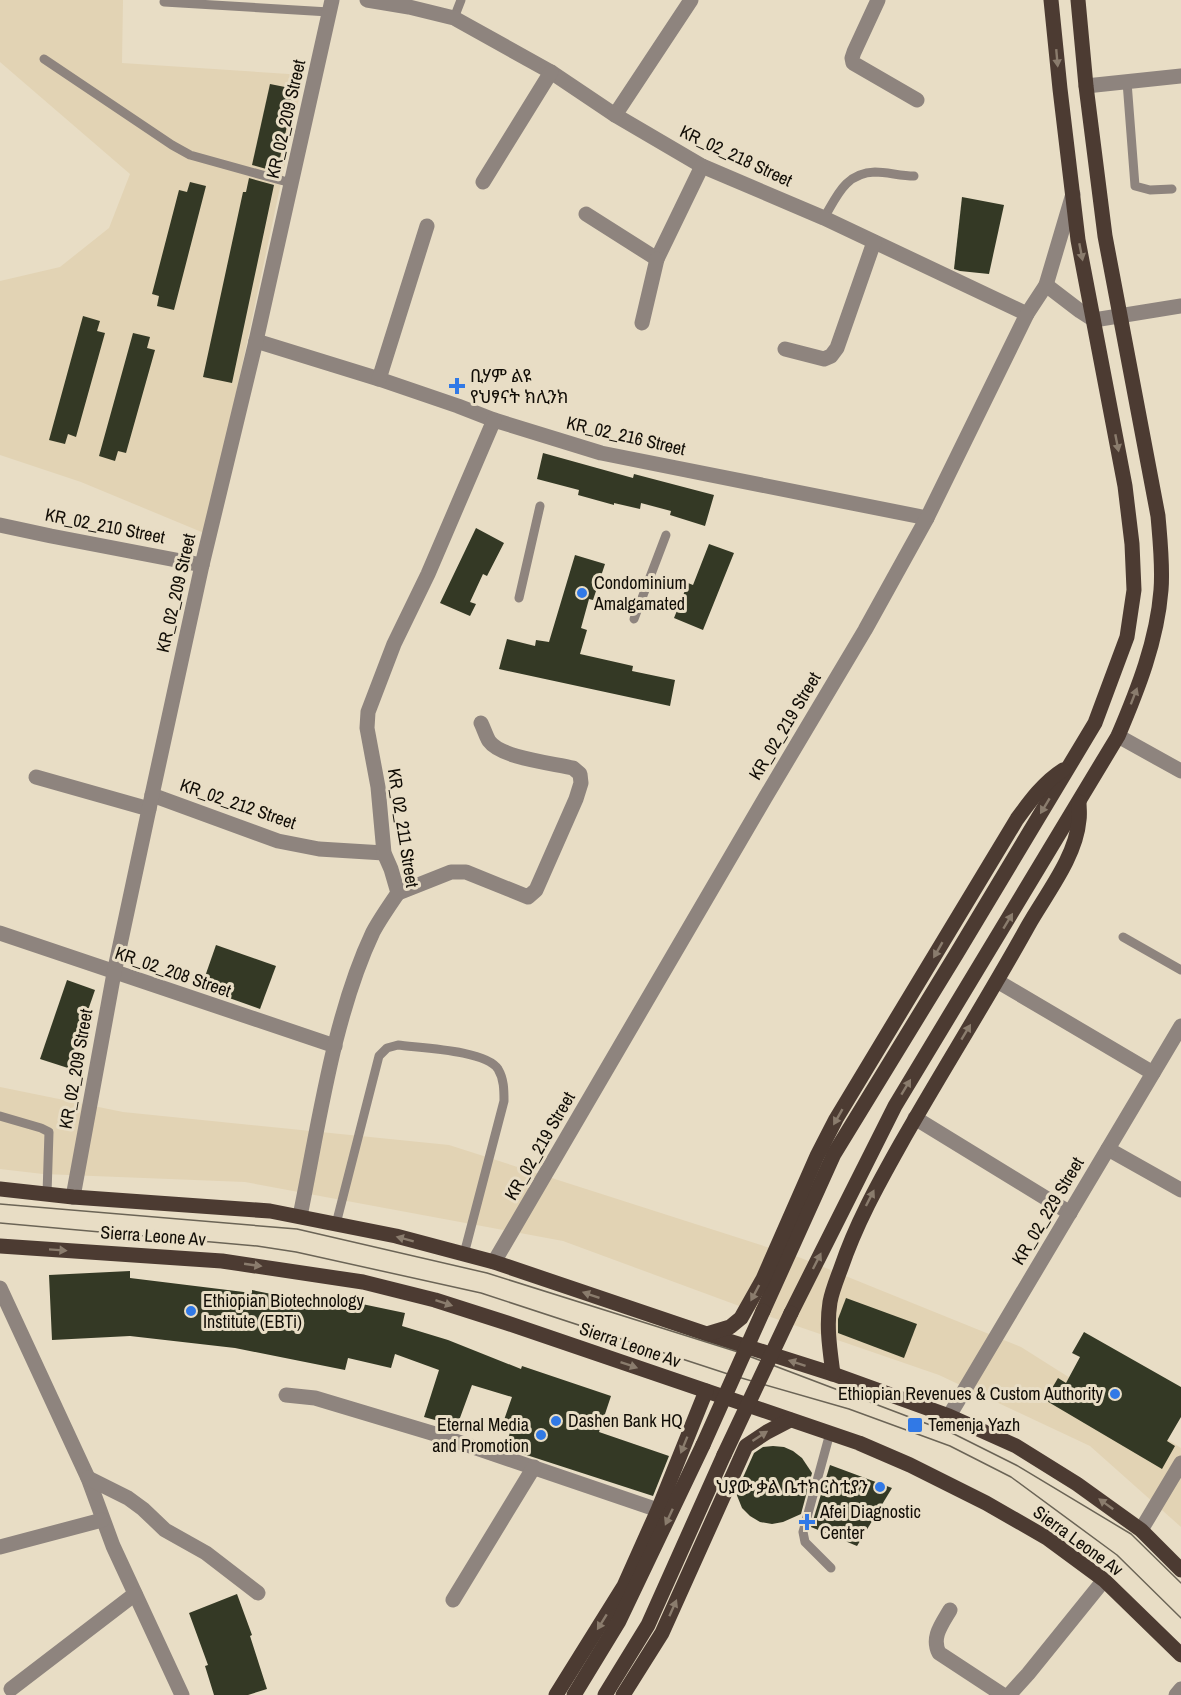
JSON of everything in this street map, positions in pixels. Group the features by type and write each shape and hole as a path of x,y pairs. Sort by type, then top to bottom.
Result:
{"main road":[{"path":"574,1695 620,1621 703,1445 834,1154 1095,723 1127,637 1134,590 1132,544 1125,486 1078,240 1052,0"},
{"path":"605,1695 648,1626 724,1455 791,1313 895,1106 1118,736 1152,644 1161,590 1158,516 1105,236 1086,86 1078,0"},
{"path":"707,1334 730,1327 741,1318 763,1279 817,1156 836,1119 1017,819 1035,795 1055,776 1069,767"},
{"path":"833,1374 827,1331 830,1300 847,1251 870,1198 915,1118 1063,869 1079,821 1079,801"},
{"name":"Sierra Leone Av","path":"0,1190 300,1216 396,1236 494,1262 833,1374 949,1416 1016,1446 1077,1484 1141,1530 1181,1570"},
{"name":"Sierra Leone Av","path":"0,1246 222,1261 363,1282 435,1300 862,1444 986,1503 1047,1538 1104,1580 1181,1655"},
{"path":"556,1695 624,1586 658,1510 706,1391"},
{"path":"623,1695 662,1633 746,1446 790,1420"}],"street":[{"name":"KR_02_218 Street","path":"367,0 454,18 550,72 615,115 702,166 824,218 1027,314"},
{"path":"615,115 690,0"},
{"path":"878,0 854,52 853,63 917,100"},
{"name":"KR_02_209 Street","path":"73,1197 114,972 202,565 256,341 331,6"},
{"path":"483,182 550,72"},
{"path":"1086,86 1181,76"},
{"path":"642,323 657,259 702,166"},
{"name":"KR_02_219 Street","path":"494,1262 865,630 927,518 1027,314 1046,285 1074,193"},
{"path":"586,214 657,259"},
{"path":"379,379 428,225"},
{"path":"785,349 824,359 831,356 837,348 874,242"},
{"path":"1046,285 1094,320 1181,306"},
{"name":"KR_02_216 Street","path":"256,341 379,379 494,420 601,453 927,518"},
{"name":"KR_02_211 Street","path":"300,1216 335,1046 359,965 375,930 398,894 384,853 378,788 367,728 368,712 394,644 428,574 494,420"},
{"name":"KR_02_210 Street","path":"0,525 202,565"},
{"path":"398,894 451,872 466,872 528,897 536,890 576,799 582,783 580,774 573,768 509,754 497,748 489,740 482,723"},
{"path":"1118,736 1181,771"},
{"name":"KR_02_212 Street","path":"36,777 151,802 278,841 319,849 384,853"},
{"name":"KR_02_208 Street","path":"0,933 335,1046"},
{"path":"997,981 1153,1073"},
{"name":"KR_02_229 Street","path":"949,1416 1181,1026"},
{"path":"915,1118 1070,1213"},
{"path":"1108,1149 1181,1190"},
{"path":"0,1288 88,1478 102,1520 180,1694"},
{"path":"286,1395 315,1398 435,1434 658,1510"},
{"path":"1141,1530 1181,1463"},
{"path":"453,1600 534,1467"},
{"path":"88,1478 128,1498 165,1530 206,1553 258,1593"},
{"path":"0,1547 102,1520"},
{"path":"1009,1695 1104,1580"},
{"path":"11,1689 135,1594"},
{"path":"950,1610 935,1637 935,1646 939,1653 1003,1695"},
{"path":"1176,1695 1181,1689"}],"lane":[{"path":"454,18 460,0"},
{"path":"165,2 331,6"},
{"path":"44,59 172,145 190,154 291,183"},
{"path":"1127,82 1135,186 1150,190 1172,189"},
{"path":"824,218 850,178 874,172 914,176"},
{"path":"519,598 540,506"},
{"path":"634,619 666,535"},
{"path":"1123,937 1181,970"},
{"path":"336,1224 379,1056 387,1048 398,1045 477,1055 490,1061 498,1069 504,1084 504,1101 464,1254"},
{"path":"0,1116 49,1132 47,1194"},
{"path":"830,1434 803,1532 804,1542 831,1568"}],"shaded area":[{"path":"0,0 123,0 122,63 304,75 204,533 81,482 0,455 0,281 60,267 109,228 130,174 0,62"},
{"path":"0,1087 123,1112 449,1145 801,1258 1021,1347 1181,1448 1181,1527 1090,1446 939,1375 742,1307 563,1241 245,1182 43,1174 0,1169"}],"building":[{"path":"270,84 295,89 277,172 252,165"},
{"path":"249,178 274,185 232,383 203,377 243,192 246,192"},
{"path":"190,182 206,186 174,310 157,306 159,296 152,294 179,190 187,192"},
{"path":"962,197 1004,205 989,274 954,269"},
{"path":"83,316 100,321 97,331 105,333 76,437 68,434 65,444 49,440"},
{"path":"133,333 150,337 147,348 155,350 126,453 118,451 115,461 99,456"},
{"path":"543,453 633,478 634,474 714,495 705,526 670,515 671,511 641,503 640,509 614,503 614,505 578,495 579,490 537,479"},
{"path":"476,528 504,543 487,576 483,574 470,602 476,604 470,616 440,603"},
{"path":"709,544 734,553 703,630 674,618 688,583 693,585"},
{"path":"575,555 605,564 593,600 589,599 581,628 587,630 580,654 633,666 632,671 675,680 670,706 499,669 507,639 535,646 536,640 549,642"},
{"path":"216,945 276,966 260,1009 201,988"},
{"path":"67,980 95,990 68,1068 40,1059"},
{"path":"130,1271 130,1278 252,1293 252,1290 360,1312 362,1304 405,1313 402,1326 448,1340 521,1369 522,1366 611,1396 599,1432 669,1456 653,1496 505,1448 513,1423 504,1420 512,1397 472,1385 457,1426 424,1417 439,1370 395,1354 391,1368 348,1358 345,1370 235,1348 130,1336 52,1340 49,1275"},
{"path":"846,1298 917,1324 904,1358 838,1333 838,1319"},
{"name":"Ethiopian Revenues & Custom Authority","path":"1084,1332 1181,1387 1181,1417 1167,1441 1175,1446 1162,1469 1045,1400 1058,1378 1066,1383 1080,1357 1072,1353"},
{"path":"773,1446 793,1451 802,1458 812,1473 801,1514 772,1524 760,1522 750,1516 742,1508 736,1493 754,1453 763,1447"},
{"path":"830,1465 892,1488 857,1546 811,1527"},
{"path":"237,1594 252,1635 250,1636 267,1689 248,1695 214,1695 205,1666 208,1665 189,1613"}],"tram line":[{"path":"0,1204 297,1229 487,1273 738,1352 954,1434 1016,1465 1131,1534 1181,1583"},
{"path":"0,1223 257,1246 296,1252 481,1293 731,1375 849,1409 950,1446 1011,1477 1117,1555 1181,1618"}],"place":[{"name":"ቢሃም ልዩ የህፃናት ክሊንክ","path":"457,386"},
{"name":"Condominium Amalgamated","path":"582,593"},
{"name":"Ethiopian Biotechnology Institute (EBTi)","path":"191,1311"},
{"name":"Ethiopian Revenues & Custom Authority","path":"1115,1394"},
{"name":"Dashen Bank HQ","path":"556,1421"},
{"name":"Temenja Yazh","path":"915,1425"},
{"name":"Eternal Media and Promotion","path":"541,1435"},
{"name":"ህያው ቃል ቤተክርስቲያን","path":"880,1487"},
{"name":"Afei Diagnostic Center","path":"807,1522"}]}
